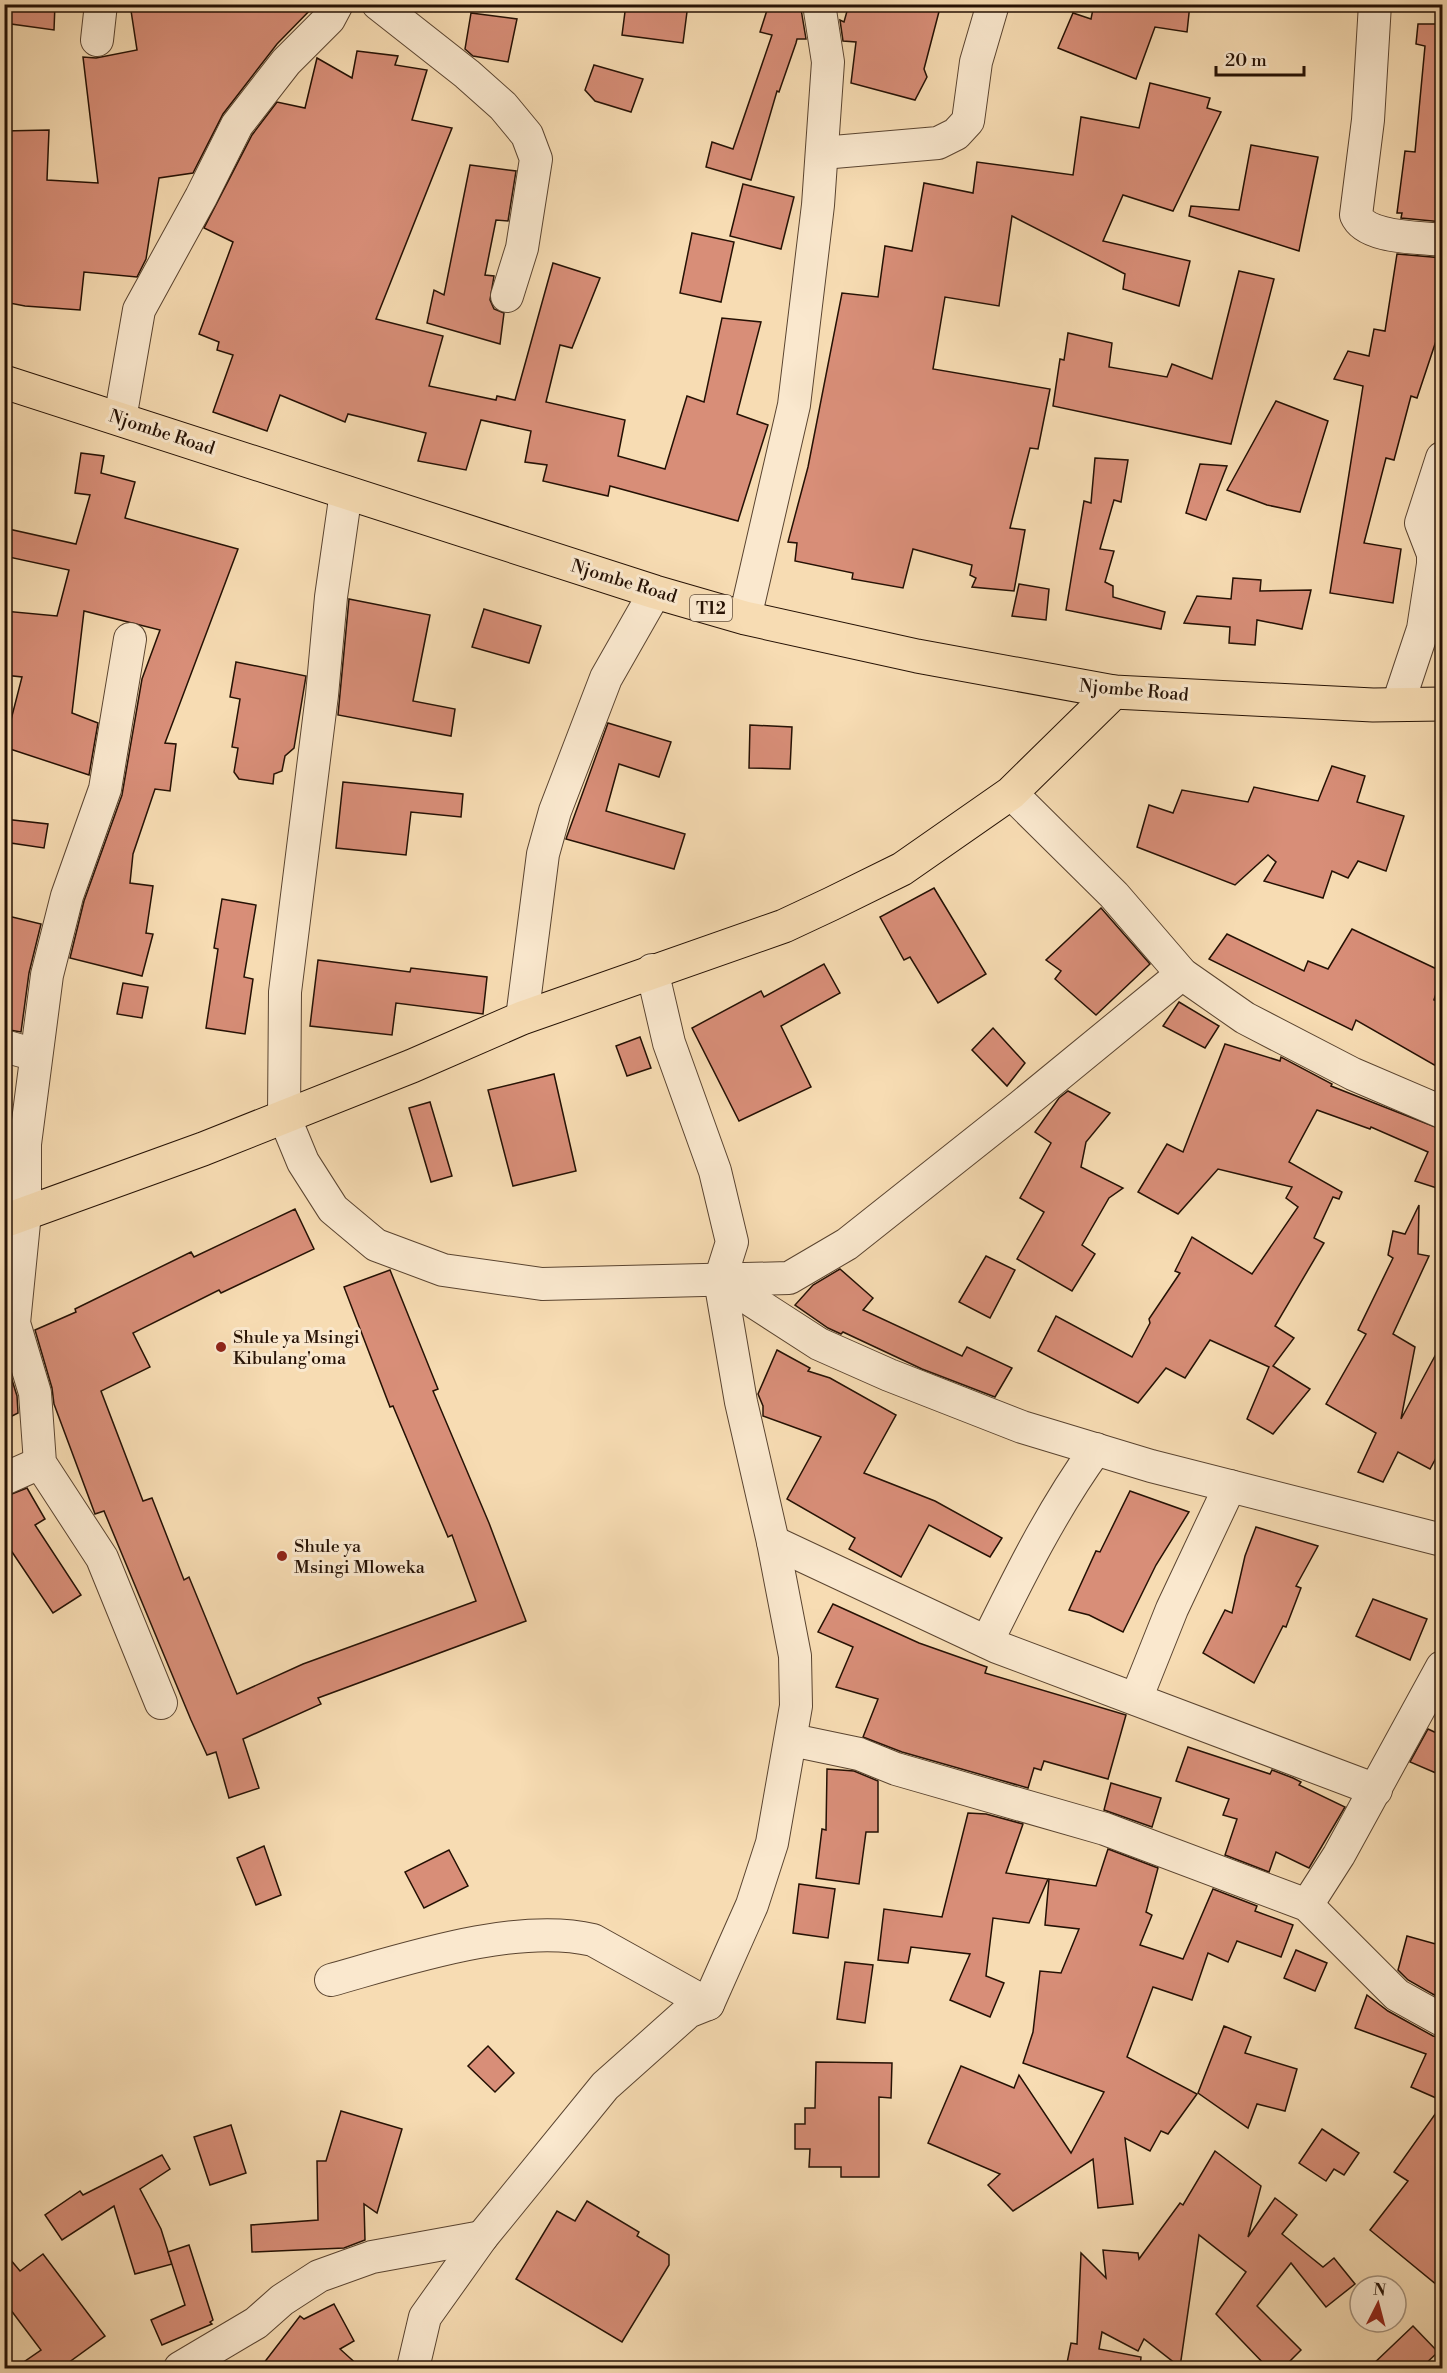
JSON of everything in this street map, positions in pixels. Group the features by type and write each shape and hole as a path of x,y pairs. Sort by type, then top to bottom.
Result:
{"main road":[{"name":"Njombe Road","path":"4,382 655,592 745,618 917,656 1114,692 1443,704"},
{"path":"15,1217 203,1149 412,1066 522,1018 652,970 784,926 902,869 1011,794 1114,692"}],"street":[{"path":"98,40 101,4"},
{"path":"120,419 139,310 201,197 237,125 286,62 329,19 337,4"},
{"path":"378,4 467,74 503,106 527,135 536,159 522,249 507,296"},
{"path":"745,618 794,405 818,205 828,62 819,4"},
{"path":"822,153 938,143 956,134 968,121 976,62 993,4"},
{"path":"1375,4 1368,120 1356,215 1360,224 1370,231 1443,240"},
{"path":"1398,704 1423,629 1433,554 1421,523 1443,458"},
{"path":"346,492 331,597 322,695 285,992 284,1116 303,1162 333,1209 376,1245 443,1270 542,1284 789,1278 848,1244 1182,974"},
{"path":"522,1018 543,854 555,811 606,678 655,592"},
{"path":"130,639 105,789 67,896 48,975 15,1217 14,1323 35,1393 40,1463 102,1558 161,1703"},
{"path":"1011,794 1114,895 1182,974 1245,1018 1353,1074 1443,1112"},
{"path":"413,2368 425,2317 482,2237 605,2086 688,2012 708,2004 752,1905 772,1844 792,1740 796,1706 795,1656 773,1542 741,1402 720,1280 732,1242 715,1171 669,1043 652,970"},
{"path":"4,1046 36,1055"},
{"path":"720,1280 819,1344 963,1405 1022,1427 1230,1486 1443,1540"},
{"path":"987,1642 1043,1528 1064,1493 1096,1449"},
{"path":"4,1479 40,1463"},
{"path":"1136,1699 1172,1609 1230,1486"},
{"path":"773,1542 987,1642 1376,1790"},
{"path":"1307,1905 1339,1855 1443,1667"},
{"path":"792,1740 859,1754 896,1769 1104,1828 1307,1905 1397,1995 1443,2020"},
{"path":"331,1980 466,1946 528,1935 574,1935 593,1940 708,2004"},
{"path":"180,2368 256,2323 282,2300 319,2276 372,2257 482,2237"}],"building":[{"path":"4,4 55,4 54,30 4,23"},
{"path":"130,4 316,4 277,44 223,114 193,173 159,178 146,259 137,277 84,272 80,310 4,302 4,131 49,130 47,180 98,183 83,57 96,58 137,50"},
{"path":"626,4 688,4 683,43 622,35"},
{"path":"769,4 788,4 801,9 806,39 797,39 779,92 777,91 751,180 706,167 712,142 733,149 772,35 760,32"},
{"path":"849,4 941,4 924,69 927,77 915,100 851,83 856,42 843,41 840,20 844,22"},
{"path":"1094,4 1190,4 1187,32 1155,27 1136,79 1058,48 1073,13 1091,19"},
{"path":"471,13 517,19 508,62 473,56 465,49"},
{"path":"1418,24 1443,24 1443,222 1401,218 1402,213 1397,213 1405,151 1415,152 1425,46 1416,44"},
{"path":"357,51 398,56 395,65 427,70 412,120 452,128 376,319 443,336 429,386 496,400 497,396 515,400 553,263 600,278 572,348 560,345 546,402 625,420 618,456 665,469 687,396 704,402 722,318 761,322 737,414 768,425 738,521 610,486 608,496 543,481 547,465 525,462 531,431 481,420 466,470 418,461 426,433 348,414 345,422 280,395 267,431 213,412 233,355 217,350 219,342 199,334 233,242 204,228 252,135 277,102 305,108 317,58 352,78"},
{"path":"594,65 643,79 631,112 595,101 585,90"},
{"path":"1150,83 1210,98 1207,108 1221,112 1173,211 1123,195 1103,241 1190,261 1179,306 1123,289 1125,274 1012,216 999,306 945,297 933,369 1050,389 1038,449 1030,448 1010,528 1025,530 1014,591 972,587 976,578 970,575 972,565 913,549 903,588 852,579 853,573 795,561 797,543 788,542 808,467 842,293 878,297 885,246 912,251 924,183 973,193 977,162 1073,175 1081,117 1139,128"},
{"path":"1251,145 1318,157 1299,251 1189,216 1191,206 1239,210"},
{"path":"470,165 516,171 508,221 496,220 485,275 494,276 490,300 494,309 504,313 500,344 427,323 434,290 444,295"},
{"path":"743,184 794,197 781,249 730,236"},
{"path":"692,233 734,242 721,302 680,293"},
{"path":"1397,254 1443,258 1443,270 1436,341 1417,398 1411,396 1394,460 1386,458 1364,543 1401,549 1393,603 1330,593 1363,386 1334,379 1348,351 1369,356 1374,329 1385,331"},
{"path":"1239,271 1274,279 1231,444 1053,406 1060,359 1064,360 1068,333 1112,343 1109,367 1167,377 1172,364 1212,379"},
{"path":"1276,401 1328,421 1300,512 1267,505 1227,490"},
{"path":"81,453 104,456 101,473 135,482 125,518 238,549 165,743 176,744 170,791 155,789 133,854 130,883 153,886 146,933 153,934 142,976 70,958 84,901 122,795 142,679 160,630 84,611 72,713 98,723 89,775 4,747 22,677 4,675 4,611 57,616 69,570 4,556 4,528 76,544 90,495 75,493"},
{"path":"1095,458 1128,460 1121,502 1114,500 1100,549 1114,551 1105,582 1113,586 1113,597 1165,612 1161,629 1066,610 1084,501 1091,503"},
{"path":"1200,464 1227,466 1206,520 1186,513"},
{"path":"1233,578 1261,580 1260,591 1311,590 1302,629 1257,620 1255,645 1229,643 1230,627 1184,623 1197,596 1231,599"},
{"path":"1019,584 1049,589 1046,620 1012,616"},
{"path":"349,599 430,615 413,701 455,709 451,736 338,715"},
{"path":"484,609 541,626 529,663 472,647"},
{"path":"236,662 306,676 294,748 285,756 282,771 274,774 273,784 239,779 234,772 238,748 232,747 240,699 230,697"},
{"path":"608,723 671,742 659,777 619,764 606,811 685,834 674,869 566,839"},
{"path":"750,725 792,727 790,769 749,768"},
{"path":"1332,766 1365,776 1357,802 1404,816 1386,871 1358,861 1348,878 1332,871 1323,898 1264,881 1276,862 1268,855 1235,885 1137,847 1149,805 1173,813 1182,790 1248,802 1254,787 1318,801"},
{"path":"343,782 463,794 461,817 411,812 406,855 336,848"},
{"path":"4,819 48,824 44,848 4,842"},
{"path":"934,888 986,974 938,1003 910,957 904,960 880,917"},
{"path":"222,899 256,905 244,977 253,979 245,1034 206,1028 218,949 214,948"},
{"path":"1101,908 1150,964 1096,1015 1055,979 1061,971 1046,960"},
{"path":"4,915 41,924 29,973 21,1032 4,1029"},
{"path":"1352,929 1443,972 1434,1000 1443,1005 1443,1070 1356,1020 1352,1030 1209,959 1227,934 1304,971 1308,961 1328,969"},
{"path":"318,960 410,972 411,968 487,977 483,1014 396,1003 392,1035 310,1026"},
{"path":"824,964 840,993 781,1026 811,1087 739,1121 692,1028 761,991 764,997"},
{"path":"123,983 148,987 142,1018 117,1014"},
{"path":"1179,1002 1219,1026 1205,1048 1163,1026"},
{"path":"993,1028 1025,1063 1007,1086 972,1050"},
{"path":"640,1037 651,1068 627,1076 616,1046"},
{"path":"1225,1044 1280,1061 1281,1057 1332,1084 1331,1086 1443,1130 1443,1190 1415,1181 1428,1152 1371,1127 1370,1129 1317,1110 1289,1162 1342,1192 1339,1199 1333,1197 1314,1238 1324,1243 1275,1326 1294,1338 1273,1366 1310,1389 1273,1434 1247,1419 1269,1367 1210,1340 1185,1378 1166,1368 1138,1403 1038,1351 1056,1316 1132,1357 1150,1323 1149,1319 1180,1273 1175,1271 1192,1237 1252,1274 1298,1207 1286,1198 1292,1187 1218,1169 1178,1214 1138,1192 1167,1144 1183,1152"},
{"path":"554,1074 576,1171 513,1186 488,1090"},
{"path":"1068,1091 1110,1113 1086,1142 1081,1167 1123,1188 1109,1198 1082,1245 1095,1254 1072,1291 1017,1259 1044,1212 1020,1198 1051,1143 1035,1132 1059,1098"},
{"path":"430,1102 452,1176 431,1182 409,1108"},
{"path":"1419,1205 1418,1254 1429,1256 1393,1334 1415,1347 1401,1419 1443,1341 1443,1445 1430,1469 1398,1452 1383,1482 1358,1472 1376,1433 1326,1404 1366,1334 1358,1330 1393,1258 1388,1255 1393,1231 1405,1234"},
{"path":"295,1209 314,1249 221,1293 219,1290 133,1333 150,1367 101,1391 143,1501 152,1498 184,1580 189,1577 237,1694 303,1664 476,1601 452,1535 448,1537 393,1406 390,1407 344,1287 390,1270 438,1389 433,1391 489,1523 526,1621 318,1698 321,1704 243,1739 259,1788 229,1798 216,1752 207,1755 104,1511 95,1514 54,1404 52,1388 35,1330 76,1312 75,1309 191,1252 194,1257"},
{"path":"986,1256 1015,1270 990,1318 959,1302"},
{"path":"840,1269 873,1298 863,1310 962,1356 967,1347 1012,1368 995,1397 922,1369 843,1332 841,1334 828,1328 795,1305 813,1285"},
{"path":"777,1350 810,1368 808,1371 830,1378 896,1415 864,1473 935,1501 1002,1538 990,1557 929,1525 901,1577 849,1549 855,1538 787,1499 821,1437 763,1416 763,1406 758,1394"},
{"path":"4,1354 17,1396 18,1413 4,1420"},
{"path":"27,1488 45,1519 35,1525 81,1595 53,1613 4,1540 4,1497"},
{"path":"1130,1491 1189,1512 1156,1565 1123,1632 1089,1615 1069,1610 1096,1551 1100,1552"},
{"path":"1256,1527 1318,1546 1296,1586 1301,1588 1286,1627 1283,1626 1254,1683 1203,1653 1225,1610 1232,1613 1245,1556"},
{"path":"1373,1599 1427,1619 1410,1660 1356,1636"},
{"path":"833,1604 919,1643 987,1667 985,1673 1126,1715 1108,1779 1044,1761 1041,1770 1034,1768 1028,1788 902,1752 863,1737 878,1699 836,1687 853,1647 818,1632"},
{"path":"1428,1729 1443,1736 1443,1776 1410,1762"},
{"path":"1188,1747 1270,1774 1272,1770 1293,1778 1301,1782 1299,1785 1345,1807 1309,1868 1276,1852 1269,1872 1225,1855 1237,1819 1223,1815 1229,1799 1176,1781"},
{"path":"827,1769 854,1771 878,1781 878,1832 866,1832 859,1884 816,1878 822,1829 826,1830"},
{"path":"1111,1783 1161,1798 1152,1827 1104,1810"},
{"path":"968,1813 986,1814 1023,1824 1006,1873 1048,1879 1029,1923 993,1918 986,1976 1004,1983 990,2017 950,2000 970,1954 911,1947 908,1963 878,1960 884,1909 942,1917"},
{"path":"264,1846 281,1895 256,1905 237,1858"},
{"path":"1108,1849 1158,1868 1146,1912 1152,1915 1140,1945 1183,1959 1213,1889 1257,1906 1255,1911 1293,1925 1281,1957 1237,1941 1228,1962 1208,1953 1192,2000 1153,1987 1127,2057 1197,2094 1168,2134 1161,2131 1150,2151 1125,2138 1133,2204 1098,2208 1093,2159 1013,2211 988,2185 1000,2174 928,2143 961,2066 1014,2088 1019,2075 1071,2153 1104,2092 1023,2063 1033,2032 1040,1971 1061,1973 1079,1929 1045,1925 1049,1879 1096,1886"},
{"path":"449,1850 468,1886 424,1908 405,1872"},
{"path":"799,1884 835,1889 828,1938 793,1933"},
{"path":"1407,1936 1443,1946 1443,2000 1408,1980 1398,1970"},
{"path":"1296,1950 1327,1963 1315,1991 1284,1978"},
{"path":"845,1962 873,1965 865,2023 837,2019"},
{"path":"1367,1995 1388,2011 1433,2036 1443,2038 1443,2101 1411,2087 1426,2054 1355,2028"},
{"path":"1224,2026 1251,2037 1245,2053 1297,2069 1285,2111 1257,2104 1248,2128 1198,2093"},
{"path":"488,2046 514,2073 495,2092 468,2066"},
{"path":"816,2062 892,2063 891,2098 879,2097 879,2177 841,2177 841,2167 809,2167 810,2149 795,2149 795,2124 805,2124 805,2108 815,2108"},
{"path":"1443,2103 1443,2290 1370,2230 1408,2181 1394,2172"},
{"path":"341,2111 402,2129 377,2213 364,2204 365,2240 344,2248 252,2252 251,2225 318,2220 317,2161 326,2161"},
{"path":"231,2125 246,2173 210,2185 194,2137"},
{"path":"1322,2129 1359,2153 1344,2175 1334,2169 1326,2181 1299,2163"},
{"path":"1215,2151 1261,2186 1248,2237 1275,2198 1297,2215 1282,2234 1323,2267 1334,2258 1348,2275 1348,2290 1326,2307 1291,2263 1257,2306 1301,2350 1283,2368 1268,2368 1216,2314 1246,2272 1199,2235 1180,2367 1144,2339 1138,2351 1102,2332 1099,2349 1141,2357 1140,2368 1066,2368 1071,2343 1077,2344 1081,2253 1106,2278 1103,2250 1138,2253 1139,2259 1180,2203 1183,2205"},
{"path":"162,2155 170,2169 140,2189 161,2229 172,2264 135,2274 114,2206 62,2240 45,2215 80,2191 83,2195"},
{"path":"587,2201 639,2232 637,2236 669,2255 669,2265 622,2342 516,2279 557,2211 575,2221"},
{"path":"189,2245 213,2320 210,2322 212,2324 162,2345 151,2320 185,2305 168,2252"},
{"path":"4,2252 20,2271 43,2254 105,2336 61,2368 15,2368 41,2350 4,2301"},
{"path":"334,2304 354,2341 340,2349 361,2368 260,2368 300,2316 304,2319"},
{"path":"1413,2326 1438,2352 1421,2368 1369,2368 1405,2334 1408,2334"}],"place":[{"name":"Shule ya Msingi Kibulang'oma","path":"221,1347"},
{"name":"Shule ya Msingi Mloweka","path":"282,1556"}]}
